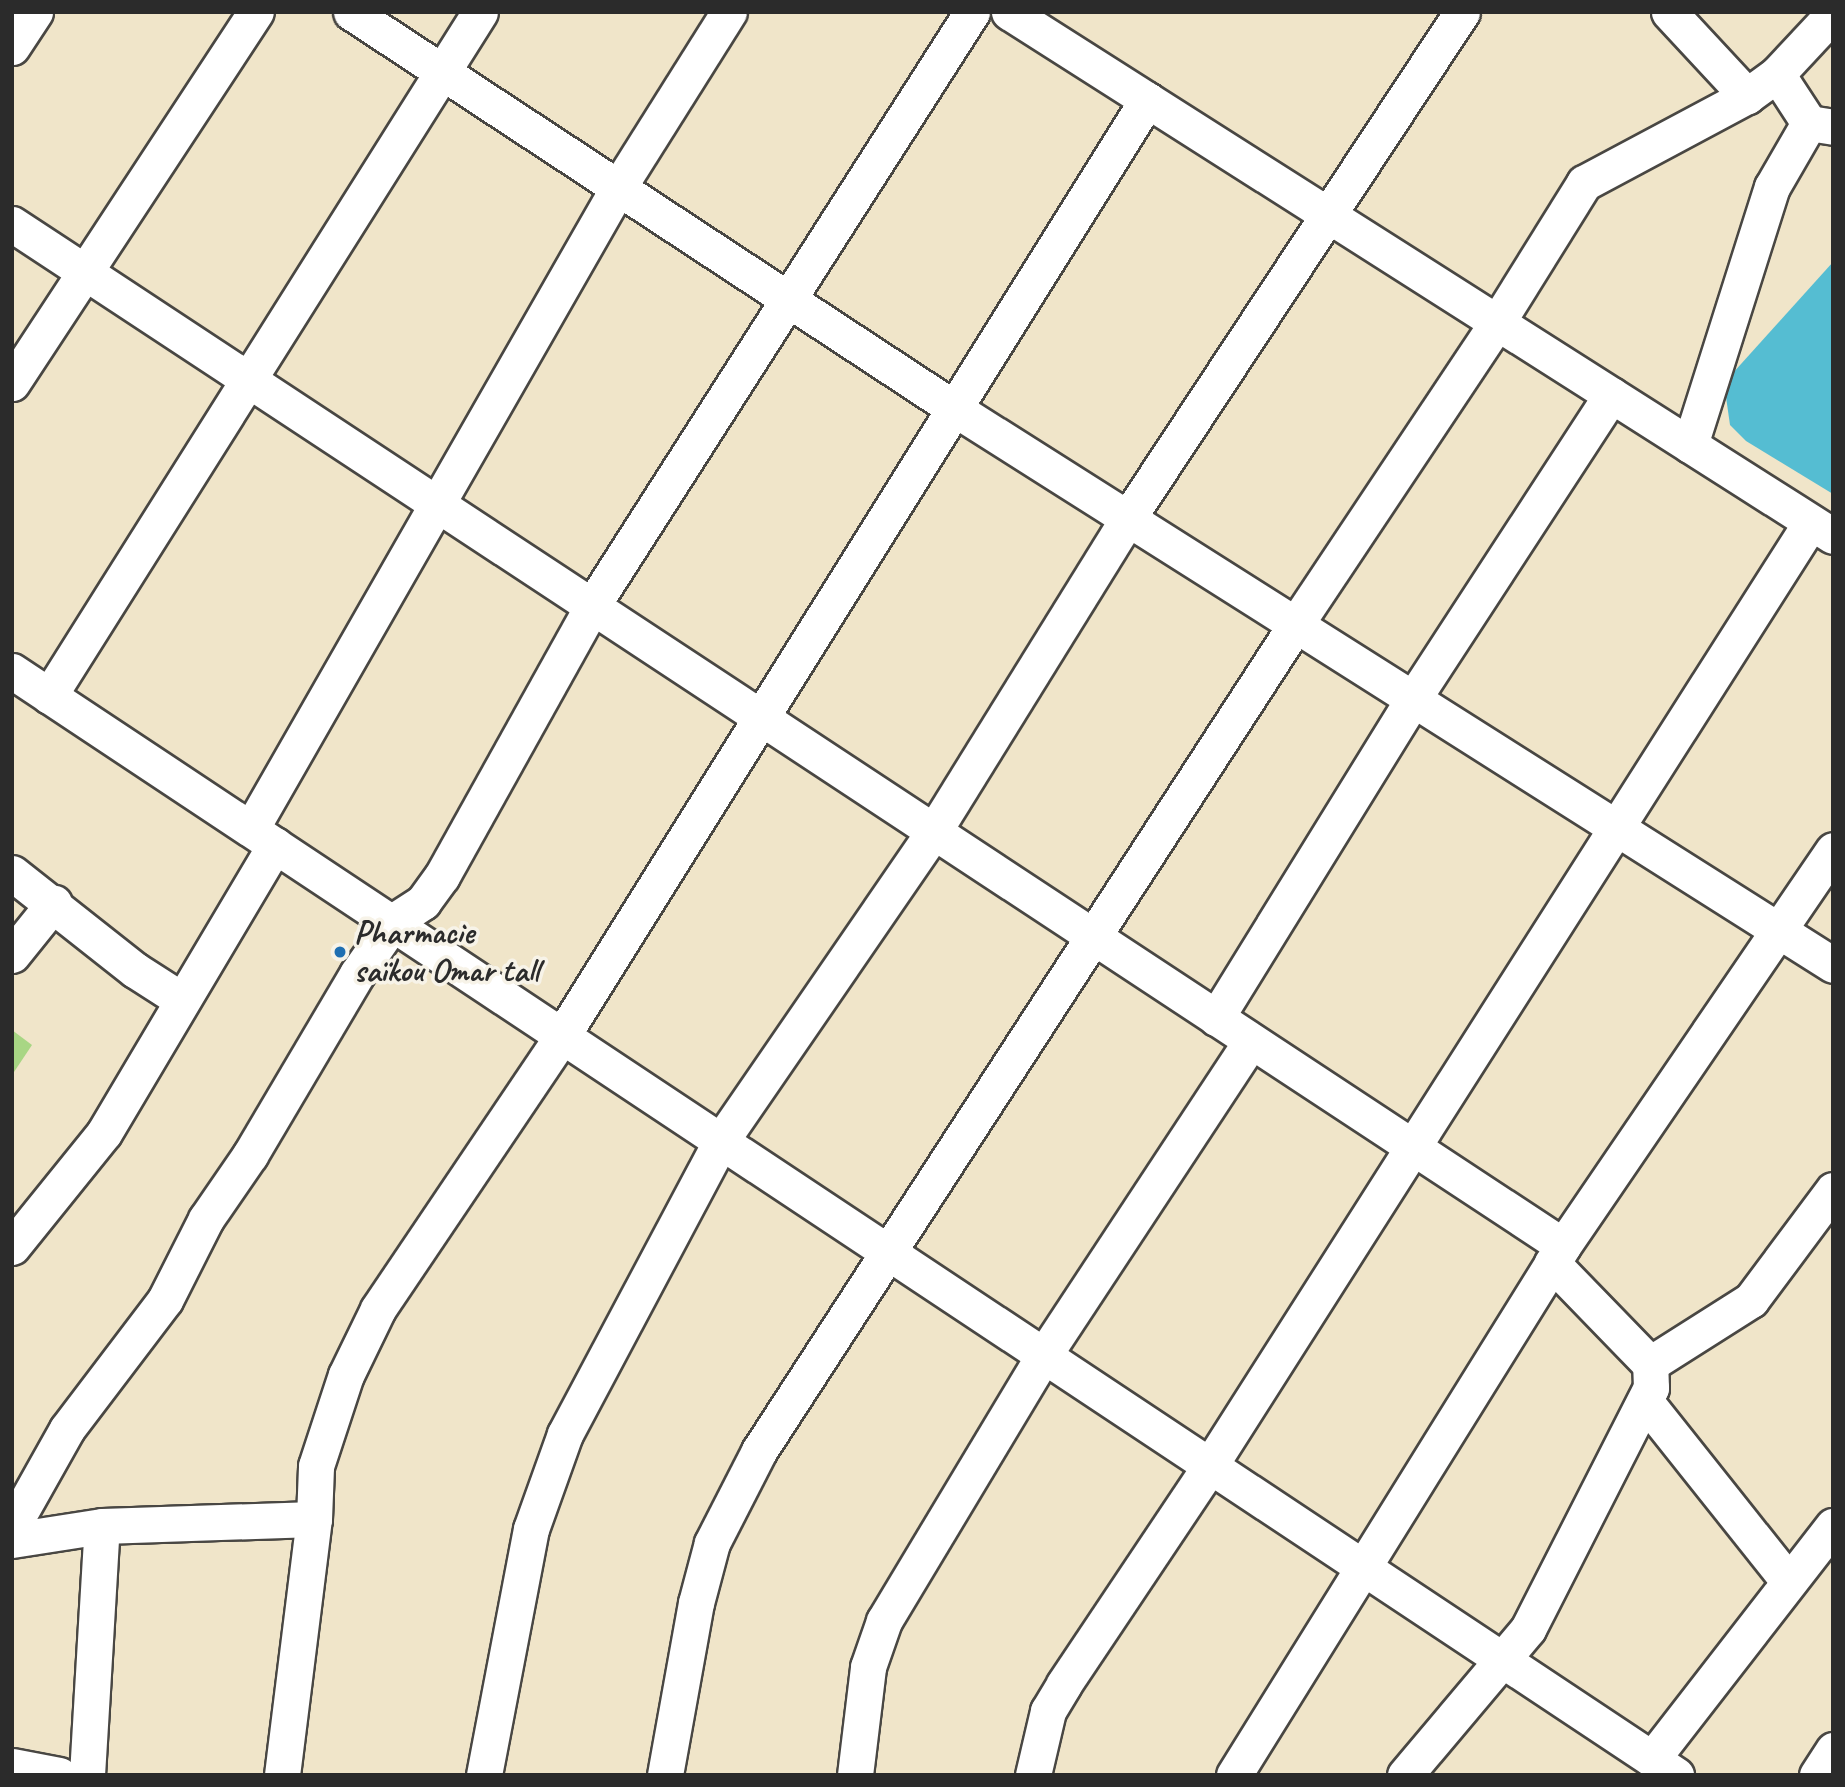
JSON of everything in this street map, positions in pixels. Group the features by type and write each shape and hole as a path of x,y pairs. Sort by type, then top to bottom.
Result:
{"street":[{"path":"12,47 35,12"},
{"path":"12,383 256,12"},
{"path":"351,12 956,409 1833,965"},
{"path":"50,695 252,381 480,12"},
{"path":"12,1247 104,1133 182,1000 435,503 618,188 729,12"},
{"path":"12,1527 67,1429 165,1300 206,1219 394,921 423,902 442,876 592,607 972,12"},
{"path":"1009,12 1822,529 1618,829 1411,1146 1209,1467 1048,1711 1033,1775"},
{"path":"484,1775 531,1529 565,1434 721,1141 934,831 1128,518 1462,12"},
{"path":"1669,12 1747,96"},
{"path":"665,1775 696,1602 712,1543 759,1451 1296,624 1497,323 1584,183 1747,96 1777,74 1833,14"},
{"path":"1690,445 1772,187 1821,125 1777,74"},
{"path":"282,1775 314,1519 316,1466 346,1375 378,1309 562,1036 1147,100"},
{"path":"12,224 1411,1146 1557,1255 1650,1364 1652,1380 1645,1401 1528,1629 1405,1775"},
{"path":"1216,1018 1413,699 1611,395"},
{"path":"12,671 394,921 1209,1467 1664,1767 1788,1581 1833,1526"},
{"path":"1234,1775 1361,1566 1557,1255 1833,850"},
{"path":"12,873 54,903 135,970 182,1000"},
{"path":"12,955 54,903"},
{"path":"855,1775 868,1667 884,1621 1044,1355 1251,1041"},
{"path":"1650,1364 1751,1300 1833,1190"},
{"path":"1645,1401 1788,1581"},
{"path":"12,1540 102,1526 314,1519"},
{"path":"87,1775 102,1526"},
{"path":"1817,1775 1833,1750"},
{"path":"12,1766 59,1775"}],"green space":[{"path":"12,1030 32,1045 12,1075"}],"water":[{"path":"1833,262 1833,494 1746,441 1730,425 1726,397 1732,374"}],"place":[{"name":"Pharmacie saïkou Omar tall","path":"340,952"}]}
